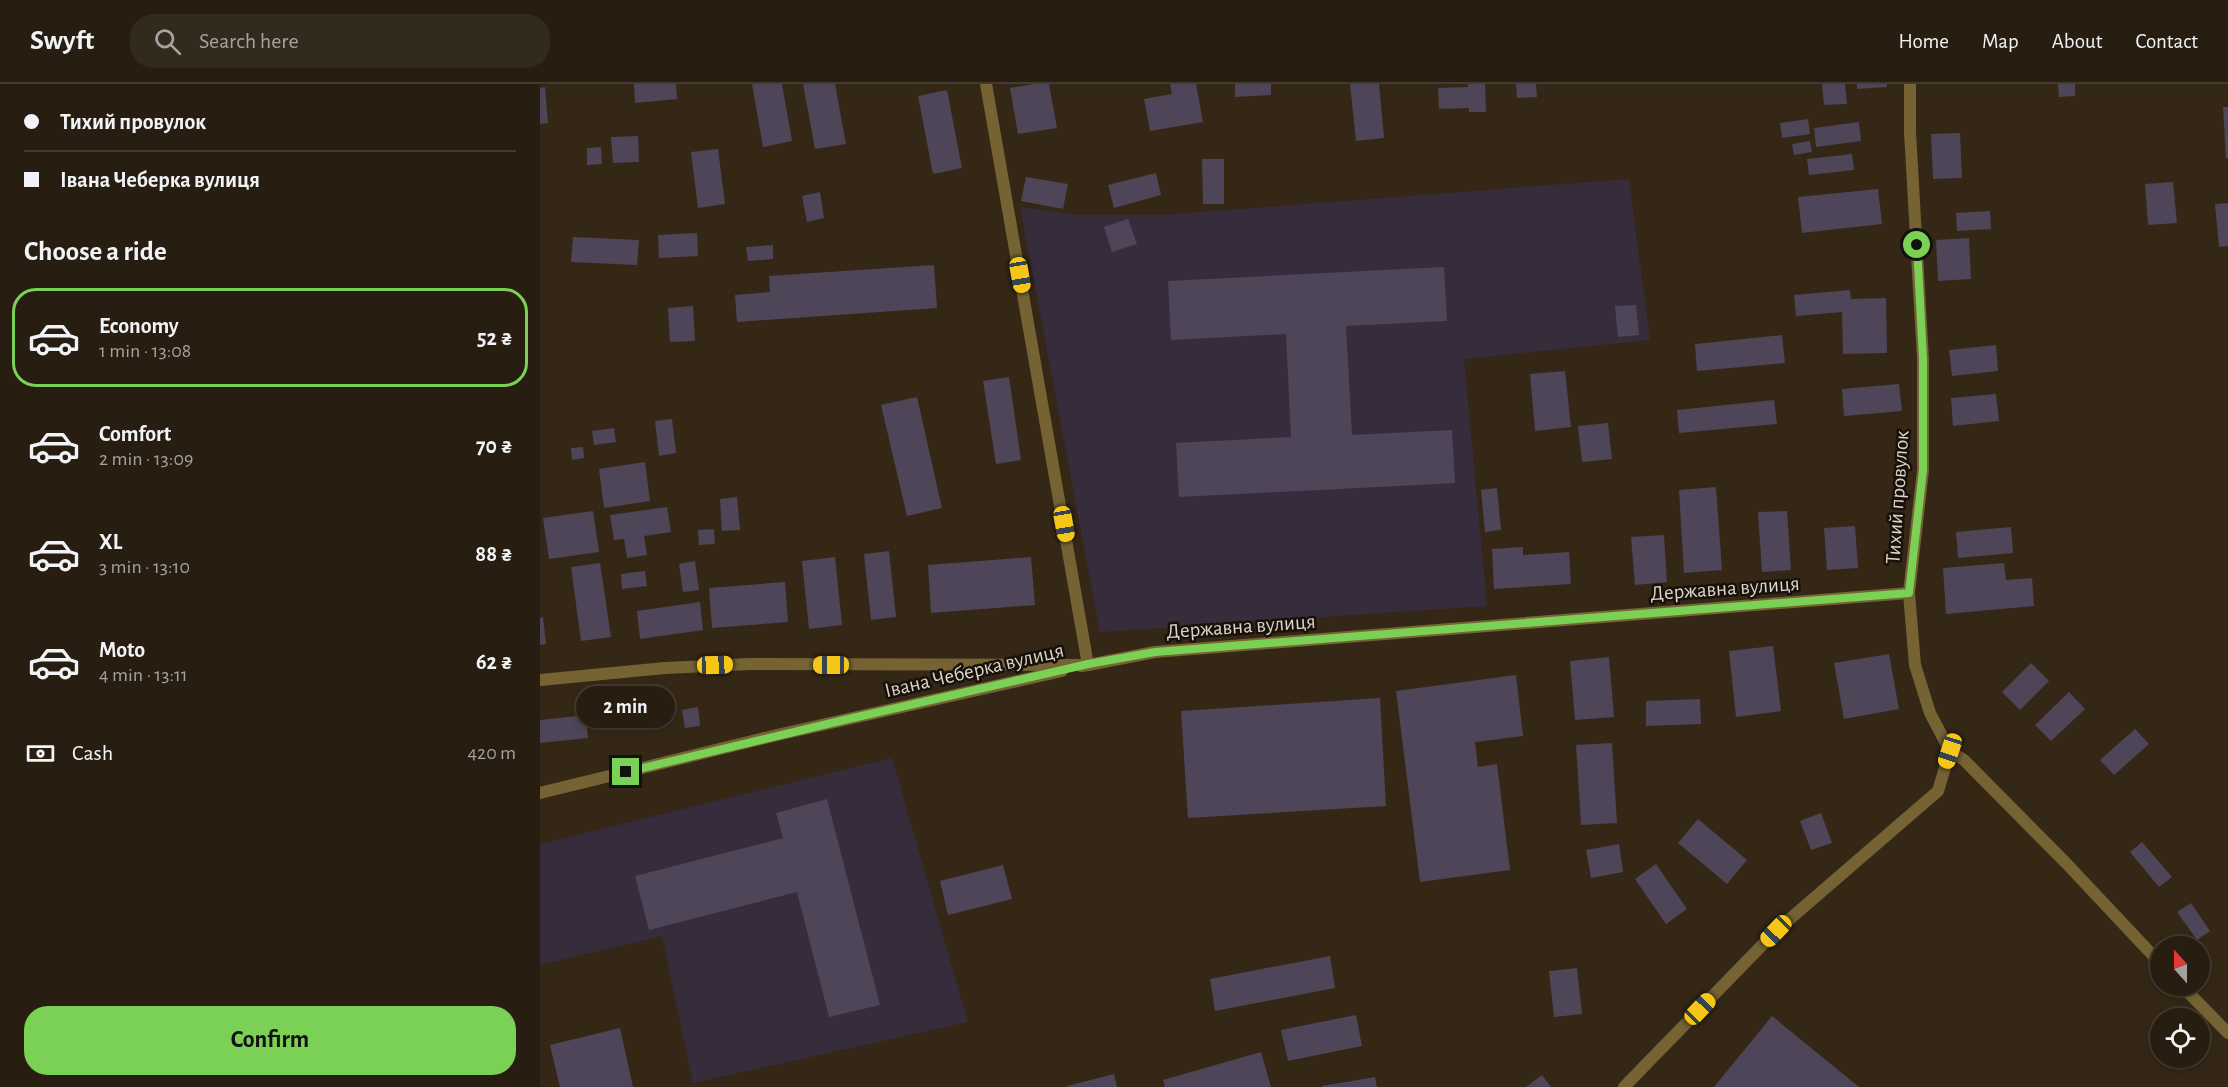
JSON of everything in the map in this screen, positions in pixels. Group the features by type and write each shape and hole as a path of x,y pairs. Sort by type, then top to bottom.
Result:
{"street":[{"name":"Івана Чеберка вулиця","path":"540,793 777,735 1088,664 986,84"},
{"name":"Тихий провулок","path":"1910,84 1910,132 1923,370 1923,470 1909,593 1915,665 1930,712 1950,751 1964,760 2150,952"},
{"name":"Державна вулиця","path":"540,680 665,668 750,664 1088,664 1155,652 1909,593"},
{"path":"1624,1087 1776,931 1938,791 1950,751"},
{"path":"2192,996 2228,1033"}],"shaded area":[{"path":"1629,179 1650,340 1464,359 1487,606 1100,632 1020,207 1080,215 1162,215"},
{"path":"892,758 968,1022 693,1083 662,936 540,965 540,844"}],"building":[{"path":"634,84 676,84 677,99 635,103"},
{"path":"752,84 782,84 792,141 763,147"},
{"path":"803,84 835,84 846,144 815,149"},
{"path":"1049,84 1057,128 1018,134 1010,88"},
{"path":"1170,84 1196,84 1203,122 1150,131 1144,99 1172,94"},
{"path":"1235,84 1271,84 1271,95 1235,97"},
{"path":"1350,84 1379,84 1384,138 1356,141"},
{"path":"1468,84 1485,84 1486,112 1469,112 1469,108 1439,109 1438,88 1468,87"},
{"path":"1516,84 1536,84 1537,97 1517,98"},
{"path":"1822,84 1845,84 1847,104 1824,105"},
{"path":"1857,84 1887,84 1887,87 1857,89"},
{"path":"2058,84 2075,84 2075,96 2059,97"},
{"path":"545,87 548,123 540,124 540,88"},
{"path":"947,90 962,168 933,174 918,96"},
{"path":"2223,107 2228,107 2228,158 2226,158"},
{"path":"1808,119 1810,134 1782,138 1780,123"},
{"path":"1859,122 1861,141 1816,147 1814,128"},
{"path":"1960,133 1962,178 1933,179 1931,134"},
{"path":"638,136 639,162 613,163 611,137"},
{"path":"1810,141 1812,152 1794,155 1792,144"},
{"path":"601,147 602,164 587,165 587,148"},
{"path":"718,149 725,204 698,208 691,152"},
{"path":"1852,154 1854,170 1809,175 1807,159"},
{"path":"1202,159 1224,159 1224,204 1203,204"},
{"path":"1156,173 1161,195 1114,208 1108,185"},
{"path":"1026,177 1068,184 1063,209 1021,201"},
{"path":"2173,182 2177,223 2148,225 2145,184"},
{"path":"1878,189 1882,224 1802,233 1798,197"},
{"path":"820,192 824,218 807,222 802,196"},
{"path":"2228,203 2228,246 2219,247 2215,204"},
{"path":"1990,211 1991,229 1957,231 1956,213"},
{"path":"1128,219 1137,244 1112,252 1104,227"},
{"path":"697,233 698,256 659,258 658,235"},
{"path":"573,237 639,240 637,265 571,262"},
{"path":"1969,238 1971,279 1938,281 1936,240"},
{"path":"773,245 773,259 748,261 746,247"},
{"path":"934,265 937,308 737,322 735,295 770,292 769,276"},
{"path":"1444,267 1447,321 1346,326 1352,435 1452,430 1455,483 1179,497 1176,443 1291,437 1286,334 1171,340 1168,281"},
{"path":"1850,290 1851,299 1886,298 1887,353 1843,354 1842,312 1796,316 1794,295"},
{"path":"1636,305 1639,335 1618,337 1615,306"},
{"path":"693,306 695,341 670,342 668,308"},
{"path":"1782,335 1785,363 1697,371 1695,344"},
{"path":"1996,345 1998,371 1952,376 1949,350"},
{"path":"1565,371 1571,427 1535,431 1530,374"},
{"path":"1009,377 1021,460 996,464 983,381"},
{"path":"1899,384 1902,411 1844,416 1842,389"},
{"path":"1996,394 1999,421 1953,426 1951,398"},
{"path":"917,397 942,508 907,516 881,405"},
{"path":"1774,400 1777,424 1679,433 1677,410"},
{"path":"672,419 676,453 659,456 655,421"},
{"path":"1608,423 1612,459 1582,462 1578,426"},
{"path":"614,428 616,442 594,445 592,431"},
{"path":"583,447 584,458 572,460 571,448"},
{"path":"645,462 650,501 604,508 599,469"},
{"path":"1716,487 1722,570 1684,573 1679,490"},
{"path":"1497,488 1501,530 1485,532 1481,490"},
{"path":"737,497 740,530 722,531 720,499"},
{"path":"667,507 671,532 644,536 647,555 627,558 624,539 614,540 610,515"},
{"path":"593,511 599,552 549,559 543,518"},
{"path":"1787,511 1791,570 1762,572 1758,512"},
{"path":"1855,526 1858,568 1827,570 1824,528"},
{"path":"2011,527 2013,553 1958,558 1956,532"},
{"path":"714,529 715,544 699,545 698,530"},
{"path":"1664,535 1667,582 1635,585 1631,537"},
{"path":"1523,547 1523,555 1569,552 1571,584 1494,589 1492,549"},
{"path":"889,551 896,617 871,620 864,554"},
{"path":"835,557 842,625 809,629 802,561"},
{"path":"1031,557 1035,605 931,613 928,565"},
{"path":"695,561 699,590 683,592 679,564"},
{"path":"600,563 611,637 581,641 571,567"},
{"path":"2004,563 2006,580 2032,578 2034,606 1946,614 1943,568"},
{"path":"645,571 647,586 622,589 621,574"},
{"path":"785,582 788,622 712,628 709,588"},
{"path":"700,602 703,630 640,639 637,611"},
{"path":"543,617 546,644 540,645 540,618"},
{"path":"1773,646 1781,711 1736,717 1729,651"},
{"path":"1889,654 1899,709 1844,719 1834,663"},
{"path":"1609,657 1614,717 1575,720 1570,661"},
{"path":"2031,663 2049,681 2020,710 2002,692"},
{"path":"1516,675 1523,736 1475,742 1478,767 1497,764 1510,870 1420,882 1396,691"},
{"path":"2069,692 2085,709 2051,741 2035,725"},
{"path":"1380,698 1386,806 1188,818 1181,711"},
{"path":"1700,699 1701,724 1646,726 1646,701"},
{"path":"698,707 700,726 685,728 682,710"},
{"path":"586,715 588,738 540,743 540,720"},
{"path":"2135,729 2149,744 2114,775 2100,760"},
{"path":"1612,743 1617,823 1581,825 1576,745"},
{"path":"827,799 880,1005 829,1017 797,892 649,930 635,876 783,838 776,813"},
{"path":"1821,813 1832,843 1811,850 1800,821"},
{"path":"1698,819 1747,860 1727,884 1678,843"},
{"path":"2142,842 2172,877 2159,887 2130,852"},
{"path":"1619,844 1623,872 1591,878 1586,850"},
{"path":"1656,864 1687,909 1666,924 1635,879"},
{"path":"1003,865 1012,899 948,915 940,881"},
{"path":"2191,903 2210,931 2203,936 2194,936 2177,912"},
{"path":"1330,956 1335,988 1215,1011 1210,979"},
{"path":"1577,968 1582,1014 1554,1017 1549,971"},
{"path":"1356,1015 1362,1046 1288,1061 1281,1030"},
{"path":"1772,1016 1859,1087 1714,1087"},
{"path":"620,1028 633,1087 560,1087 550,1045"},
{"path":"1261,1052 1271,1087 1165,1087 1163,1080"},
{"path":"1114,1074 1117,1087 1067,1087 1067,1086"},
{"path":"1542,1075 1551,1087 1526,1087"},
{"path":"1375,1077 1377,1087 1322,1087 1322,1086"}],"route":[{"path":"626,772 1088,664 1155,652 1909,593 1923,470 1923,359 1917,245"}]}
